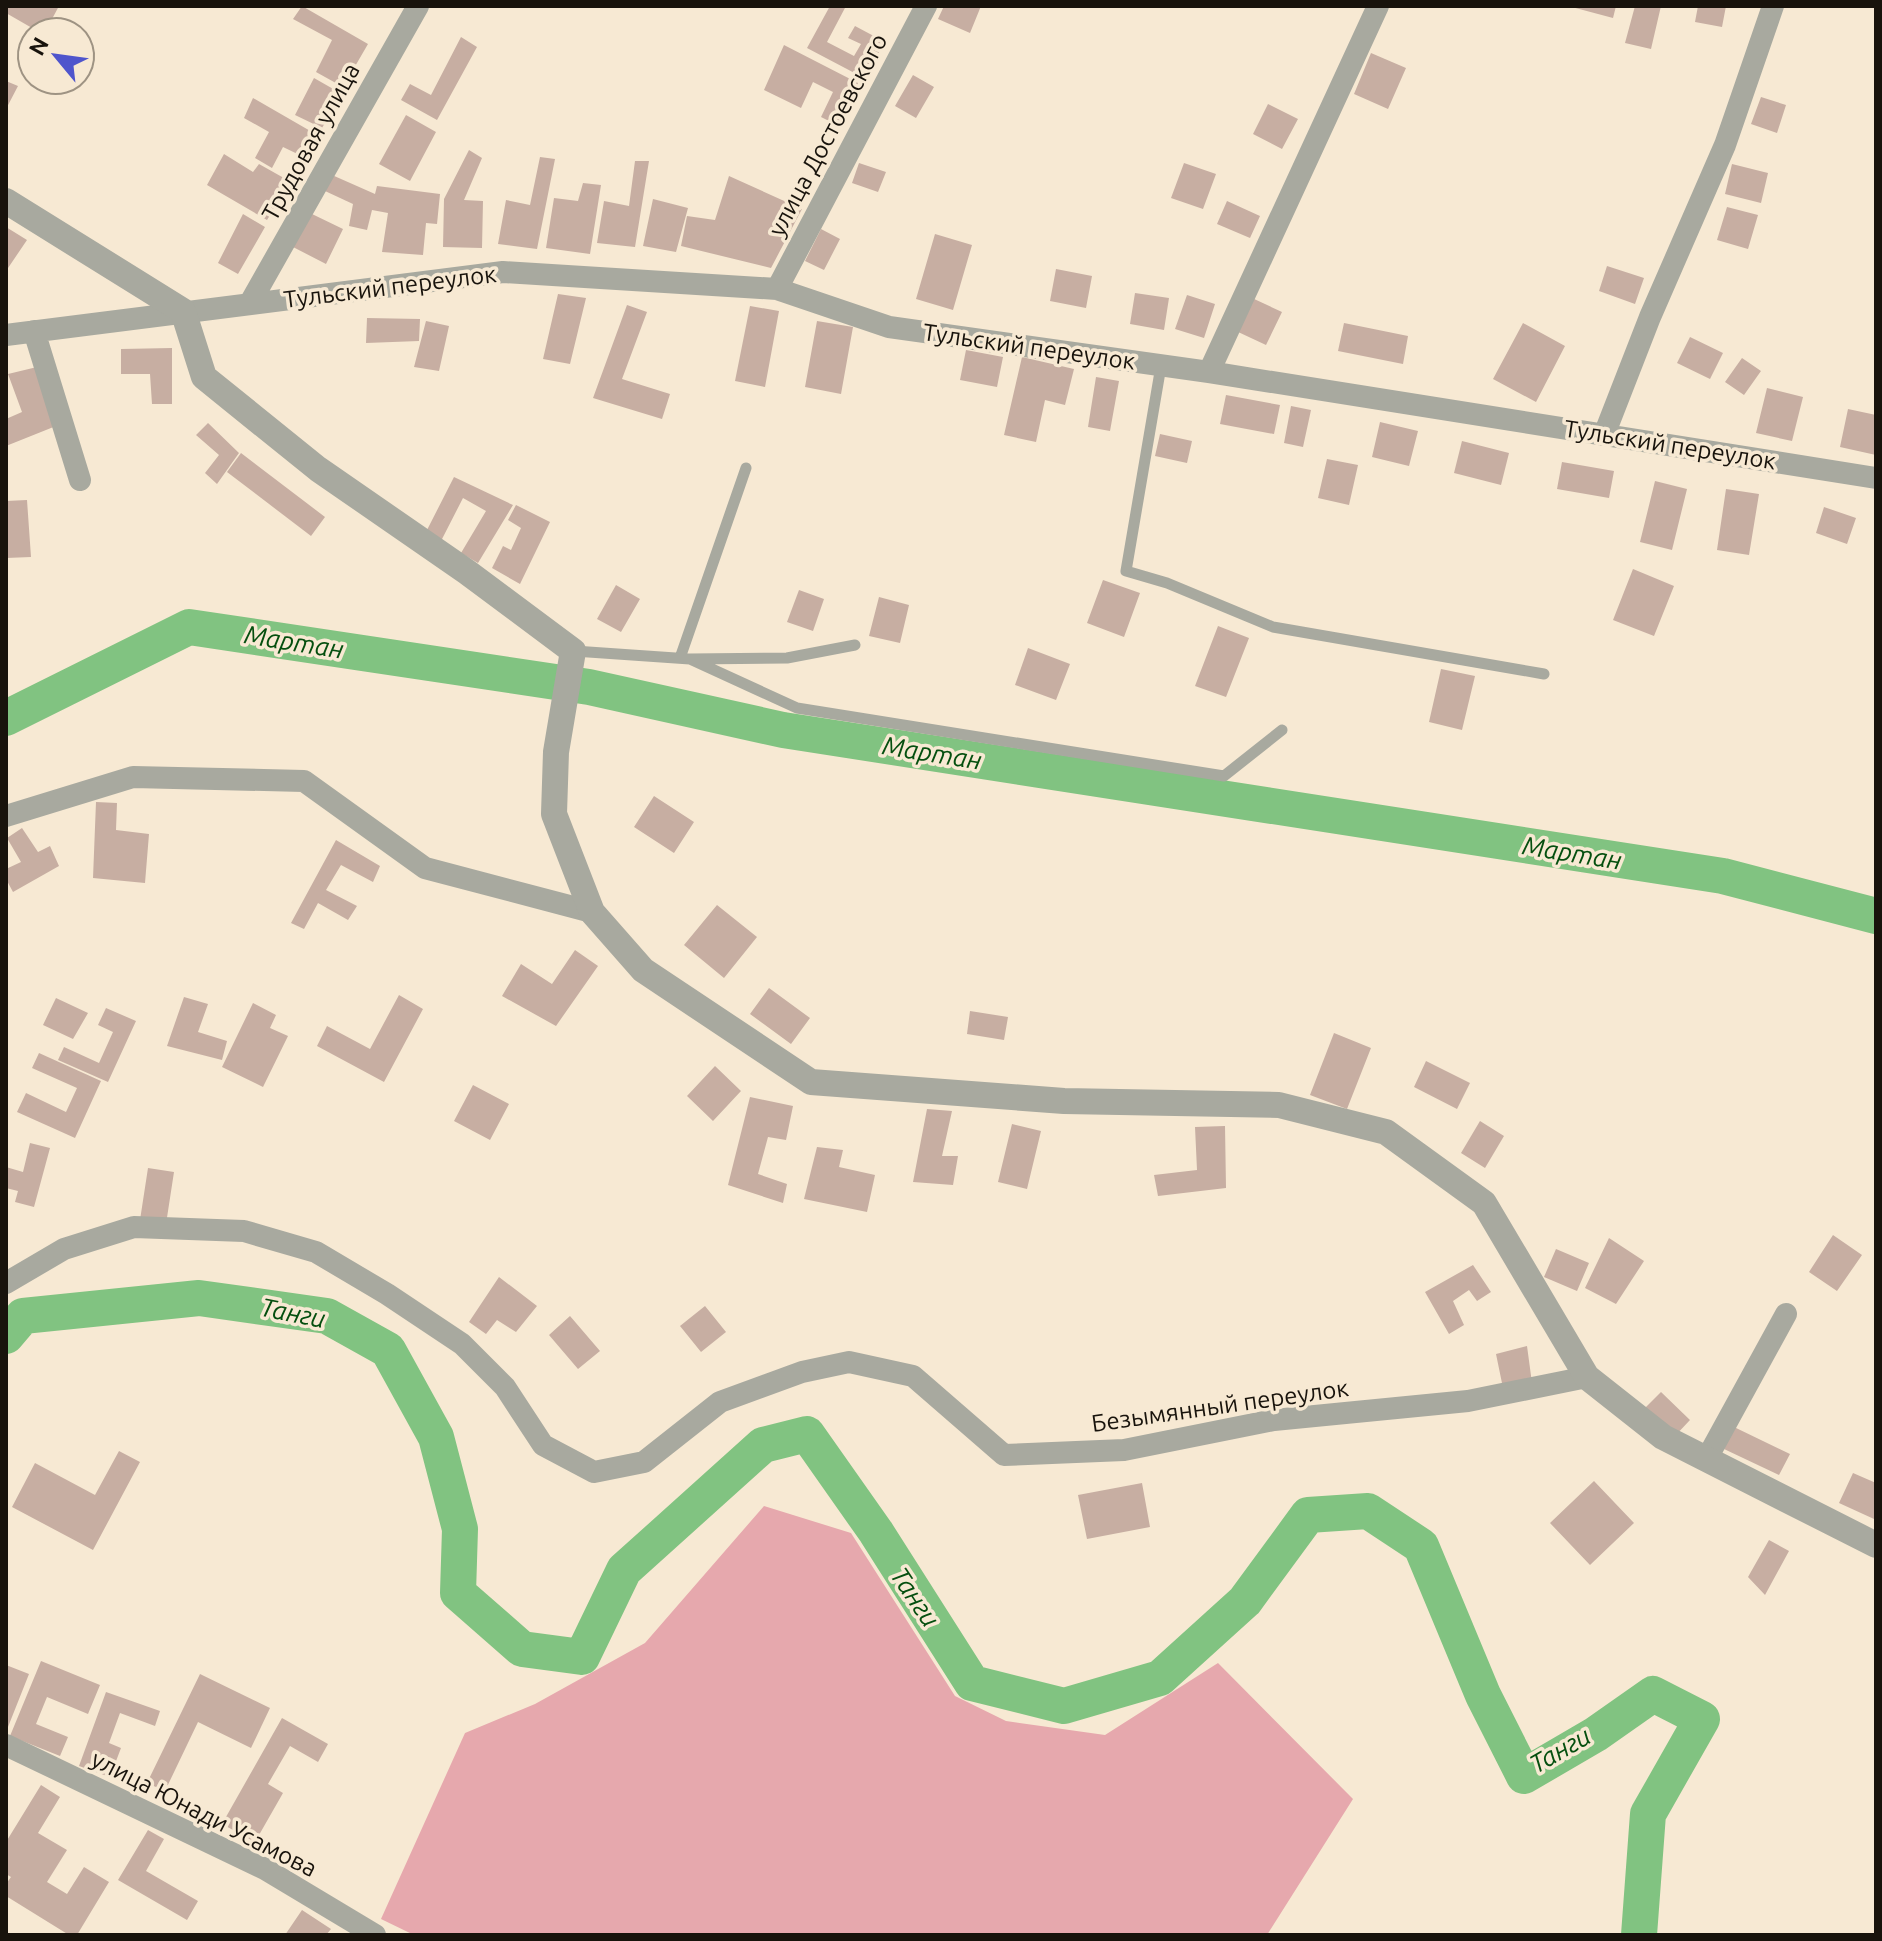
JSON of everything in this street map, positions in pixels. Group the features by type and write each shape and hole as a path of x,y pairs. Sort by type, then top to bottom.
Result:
{"street":[{"name":"Трудовая улица","path":"250,303 418,6"},
{"name":"улица Достоевского","path":"777,289 926,6"},
{"path":"1209,372 1378,6"},
{"path":"1604,435 1650,317 1725,145 1773,6"},
{"path":"6,201 183,311 204,377 318,469 467,572 573,651 556,752 554,814 592,912 643,970 811,1082 1064,1101 1279,1105 1386,1132 1484,1203 1587,1377 1663,1437 1876,1545"},
{"name":"Тульский переулок","path":"6,335 503,272 777,289 889,327 1209,372 1876,478"},
{"path":"34,331 80,480"},
{"path":"6,816 133,777 304,781 425,868 592,912"},
{"name":"Безымянный переулок","path":"6,1283 64,1249 134,1227 244,1231 316,1252 462,1344 505,1387 543,1445 594,1472 644,1462 720,1402 802,1372 849,1362 913,1376 1004,1455 1124,1450 1274,1420 1468,1401 1587,1377"},
{"path":"1706,1460 1786,1314"},
{"name":"улица Юнади Усамова","path":"6,1745 265,1869 375,1935"}],"lane":[{"path":"1161,366 1126,571 1167,583 1273,627 1544,674"},
{"path":"685,659 746,468"},
{"path":"573,651 685,659 787,658 855,645"},
{"path":"685,659 797,708 1224,776 1282,730"}],"shaded area":[{"path":"764,1506 851,1533 955,1696 1006,1721 1105,1735 1218,1663 1353,1799 1267,1935 414,1935 381,1919 465,1733 535,1704 645,1643"}],"building":[{"path":"6,6 59,6 54,16 16,16 16,19 6,13"},
{"path":"302,6 368,44 343,87 316,72 332,40 293,19"},
{"path":"830,6 846,6 827,42 854,56 861,44 848,38 855,26 885,42 864,78 807,48"},
{"path":"944,6 981,6 970,33 938,19"},
{"path":"1568,6 1616,6 1613,18"},
{"path":"1635,6 1661,6 1651,49 1625,43"},
{"path":"1698,6 1726,6 1722,27 1695,22"},
{"path":"461,37 477,47 437,120 401,100 410,84 431,95"},
{"path":"784,45 858,83 839,126 821,117 833,92 813,82 801,108 764,90"},
{"path":"1371,53 1406,68 1388,109 1354,94"},
{"path":"913,75 934,87 916,118 895,106"},
{"path":"314,78 342,94 322,128 295,115"},
{"path":"6,81 16,85 16,90 6,109"},
{"path":"1761,97 1786,105 1777,133 1751,124"},
{"path":"253,98 319,136 308,159 283,147 272,168 255,158 269,132 244,118"},
{"path":"1268,104 1298,119 1282,149 1253,134"},
{"path":"406,115 436,132 410,181 379,164"},
{"path":"469,150 482,158 464,200 483,201 482,248 443,247 444,199"},
{"path":"224,154 253,172 259,164 291,182 267,220 207,185"},
{"path":"540,157 555,159 537,249 498,244 506,200 530,205"},
{"path":"635,161 649,161 635,247 597,243 604,201 629,206"},
{"path":"859,163 886,172 878,192 852,183"},
{"path":"1184,163 1216,174 1203,209 1171,198"},
{"path":"1732,164 1768,173 1761,203 1725,194"},
{"path":"332,175 375,194 377,186 440,194 437,224 426,223 423,255 382,252 388,213 372,210 367,230 349,226 353,204 325,191"},
{"path":"729,176 802,209 771,268 681,246 687,216 715,220"},
{"path":"583,183 601,185 590,254 546,248 554,198 578,201"},
{"path":"653,199 688,208 676,252 643,246"},
{"path":"1227,201 1260,216 1250,238 1217,224"},
{"path":"1727,207 1758,215 1748,249 1717,240"},
{"path":"243,214 265,227 238,274 218,263"},
{"path":"312,214 343,229 326,264 293,247"},
{"path":"6,227 27,240 6,271"},
{"path":"821,229 840,239 824,270 805,261"},
{"path":"935,234 972,245 953,310 916,299"},
{"path":"1607,266 1644,278 1635,304 1599,291"},
{"path":"1056,269 1092,276 1086,308 1050,301"},
{"path":"1135,293 1169,298 1164,330 1130,324"},
{"path":"558,294 586,298 570,364 543,359"},
{"path":"1187,295 1215,304 1204,338 1175,329"},
{"path":"1252,298 1282,312 1266,345 1236,331"},
{"path":"627,305 647,312 622,379 670,394 662,419 593,398"},
{"path":"750,306 779,311 765,387 735,381"},
{"path":"367,318 420,319 419,341 366,343"},
{"path":"426,321 449,326 439,371 414,367"},
{"path":"817,321 853,327 841,394 805,387"},
{"path":"1344,323 1408,336 1403,364 1338,351"},
{"path":"1523,323 1565,346 1536,402 1493,379"},
{"path":"1690,337 1723,353 1710,379 1677,363"},
{"path":"172,348 172,404 152,404 150,374 121,374 121,349"},
{"path":"966,350 1003,357 997,387 960,380"},
{"path":"1022,357 1074,369 1065,405 1045,400 1036,442 1004,435"},
{"path":"1742,358 1761,371 1744,395 1725,382"},
{"path":"37,367 56,426 6,446 6,419 22,412 8,374"},
{"path":"1096,377 1119,381 1110,431 1088,427"},
{"path":"1767,388 1803,397 1792,441 1756,433"},
{"path":"1226,395 1280,405 1274,434 1220,424"},
{"path":"1291,406 1311,410 1303,447 1284,443"},
{"path":"1848,409 1876,415 1876,455 1840,447"},
{"path":"1380,422 1418,431 1409,466 1372,457"},
{"path":"208,423 239,453 217,484 205,473 219,455 196,435"},
{"path":"1160,434 1192,441 1187,463 1155,456"},
{"path":"1462,441 1509,453 1501,485 1454,473"},
{"path":"241,453 325,517 311,536 227,472"},
{"path":"1327,459 1358,465 1349,505 1318,498"},
{"path":"1562,462 1614,471 1609,498 1557,489"},
{"path":"454,477 513,505 478,563 461,553 486,511 463,498 441,541 427,530"},
{"path":"1655,481 1687,489 1672,550 1640,542"},
{"path":"1726,489 1759,494 1749,555 1717,550"},
{"path":"27,500 31,557 6,558 6,501"},
{"path":"516,505 550,522 520,584 492,568 503,546 511,550 521,528 508,520"},
{"path":"1824,507 1856,518 1847,544 1816,533"},
{"path":"1633,569 1674,586 1654,636 1613,620"},
{"path":"1103,580 1140,593 1124,637 1087,623"},
{"path":"616,585 640,599 621,632 597,619"},
{"path":"799,590 824,599 813,631 787,622"},
{"path":"879,597 909,605 900,643 869,636"},
{"path":"1218,626 1249,638 1226,697 1195,686"},
{"path":"1028,648 1070,664 1056,700 1015,685"},
{"path":"1441,669 1475,676 1462,730 1429,722"},
{"path":"654,796 694,822 674,853 634,827"},
{"path":"96,802 117,803 116,830 149,834 145,883 93,878"},
{"path":"22,828 38,852 50,846 59,866 13,892 6,879 6,869 21,862 7,838"},
{"path":"336,840 380,866 373,882 341,865 326,890 357,906 348,920 318,903 304,929 291,923"},
{"path":"717,905 757,937 724,978 684,945"},
{"path":"575,950 598,966 556,1026 502,996 521,964 552,984"},
{"path":"769,988 810,1018 791,1044 750,1014"},
{"path":"399,995 423,1009 384,1082 317,1046 327,1026 370,1049"},
{"path":"184,997 208,1004 198,1032 227,1041 222,1060 167,1046"},
{"path":"56,998 88,1013 73,1039 43,1025"},
{"path":"253,1003 276,1015 270,1028 288,1036 263,1087 222,1067"},
{"path":"106,1008 136,1021 108,1082 58,1060 64,1047 99,1063 113,1032 98,1025"},
{"path":"970,1011 1008,1017 1004,1040 967,1034"},
{"path":"1334,1033 1371,1048 1347,1109 1310,1095"},
{"path":"39,1053 101,1081 75,1138 17,1112 26,1093 66,1112 77,1088 32,1068"},
{"path":"1426,1061 1470,1083 1457,1109 1414,1087"},
{"path":"715,1066 741,1091 713,1121 687,1096"},
{"path":"473,1085 509,1104 490,1140 454,1121"},
{"path":"750,1097 793,1106 786,1140 768,1137 758,1174 787,1184 783,1203 728,1185"},
{"path":"927,1109 952,1111 942,1156 958,1156 953,1185 913,1182"},
{"path":"1480,1121 1504,1136 1485,1168 1461,1153"},
{"path":"1012,1124 1041,1131 1027,1189 998,1182"},
{"path":"1225,1126 1226,1188 1158,1196 1154,1175 1197,1170 1195,1127"},
{"path":"30,1143 50,1148 34,1207 15,1202 18,1191 6,1188 6,1167 23,1172"},
{"path":"817,1147 843,1150 839,1167 875,1175 867,1212 804,1199"},
{"path":"148,1168 174,1172 166,1224 140,1220"},
{"path":"1833,1235 1862,1255 1837,1291 1809,1272"},
{"path":"1609,1238 1644,1261 1616,1304 1585,1288"},
{"path":"1556,1249 1589,1263 1577,1291 1544,1277"},
{"path":"1473,1265 1491,1292 1477,1301 1469,1290 1453,1301 1464,1325 1449,1334 1425,1292"},
{"path":"499,1277 537,1306 516,1332 497,1320 486,1334 469,1322"},
{"path":"705,1306 726,1332 701,1352 680,1326"},
{"path":"570,1316 600,1351 578,1369 549,1335"},
{"path":"1527,1346 1532,1383 1503,1388 1496,1354"},
{"path":"1661,1392 1690,1420 1674,1437 1645,1408"},
{"path":"1734,1427 1790,1454 1779,1475 1724,1449"},
{"path":"119,1451 140,1462 93,1550 12,1507 35,1463 95,1495"},
{"path":"1853,1473 1876,1483 1874,1519 1839,1503"},
{"path":"1594,1481 1634,1523 1590,1565 1550,1523"},
{"path":"1142,1483 1150,1527 1087,1539 1078,1495"},
{"path":"1769,1540 1789,1551 1765,1595 1748,1577"},
{"path":"41,1661 100,1685 88,1714 47,1697 36,1724 68,1737 60,1756 10,1736"},
{"path":"6,1665 29,1674 6,1732"},
{"path":"200,1674 270,1708 251,1748 198,1722 165,1791 147,1783"},
{"path":"106,1692 160,1711 155,1726 120,1713 109,1743 121,1748 110,1777 79,1766"},
{"path":"282,1718 328,1744 318,1762 290,1746 268,1784 283,1793 255,1842 222,1824"},
{"path":"41,1785 60,1797 38,1833 67,1850 47,1882 67,1894 84,1867 109,1882 77,1935 69,1935 6,1896 6,1884 11,1877 6,1874 6,1842"},
{"path":"148,1830 164,1839 146,1871 198,1901 187,1920 118,1880"},
{"path":"302,1910 331,1929 326,1935 285,1935"}],"waterway":[{"name":"Мартан","path":"6,718 189,627 589,687 783,730 1723,876 1876,916"},
{"name":"Танги","path":"6,1336 23,1316 199,1298 327,1316 388,1350 436,1437 460,1529 458,1593 522,1649 582,1657 624,1570 763,1445 807,1434 876,1532 972,1683 1064,1706 1160,1678 1245,1601 1308,1515 1368,1511 1421,1546 1483,1695 1524,1776 1596,1734 1653,1694 1702,1719 1648,1814 1639,1935"}]}
